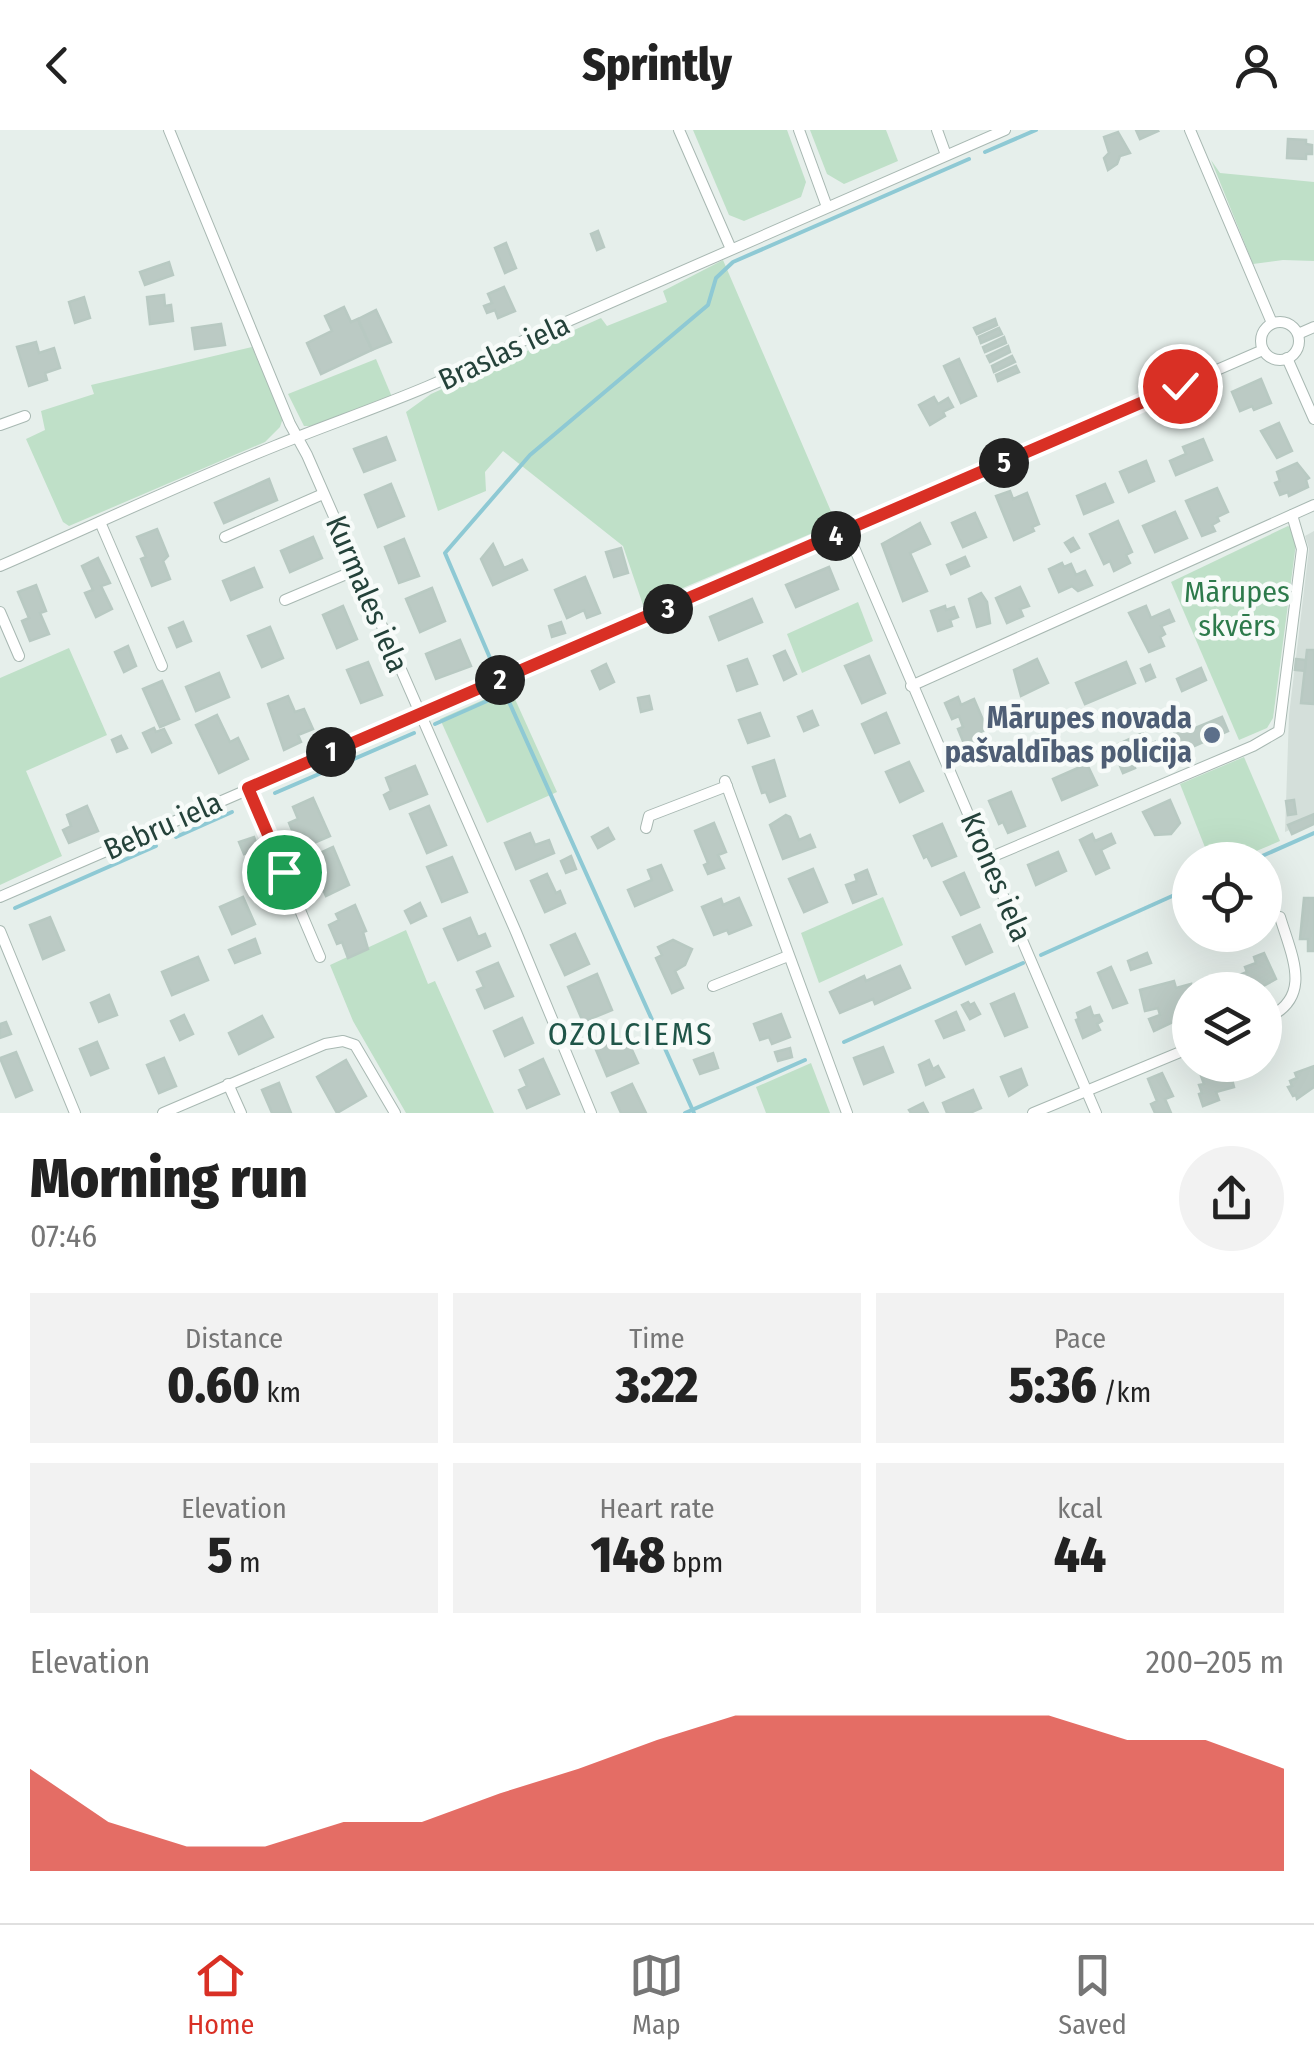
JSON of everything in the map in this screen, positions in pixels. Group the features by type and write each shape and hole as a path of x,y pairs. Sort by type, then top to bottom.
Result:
{"street":[{"name":"Kurmales iela","path":"169,130 591,1113"},
{"path":"679,130 731,249"},
{"path":"799,130 827,207"},
{"path":"937,130 946,155"},
{"name":"Braslas iela","path":"0,566 473,367 509,347 1005,130"},
{"path":"1190,130 1272,324"},
{"path":"1272,324 1287,324 1298,334 1297,348 1288,358 1274,359 1263,350 1262,334 1272,324"},
{"path":"1298,334 1314,327"},
{"name":"Bebru iela","path":"0,897 1263,350"},
{"path":"1288,358 1314,419"},
{"path":"0,425 25,416"},
{"path":"225,537 324,494"},
{"path":"912,686 1314,505"},
{"path":"989,858 1279,731 1302,549 1292,515"},
{"path":"100,522 162,666"},
{"name":"Krones iela","path":"847,531 1096,1113"},
{"path":"286,600 356,570"},
{"path":"0,612 19,656"},
{"path":"646,828 649,816 726,783 847,1113"},
{"path":"248,788 320,957"},
{"path":"1282,924 1298,977 1296,992 1282,1012"},
{"path":"0,931 75,1113"},
{"path":"713,986 788,956"},
{"path":"163,1113 325,1044 342,1041 361,1052 395,1113"},
{"path":"1033,1113 1172,1055"},
{"path":"228,1084 241,1113"}],"shaded area":[{"path":"1314,531 1314,819 1285,832 1289,715 1309,549 1305,536"}],"green space":[{"path":"693,130 787,130 806,182 801,197 744,221 729,215"},
{"path":"810,130 886,130 898,161 844,184 827,174"},
{"path":"1211,160 1220,173 1314,182 1314,261 1253,264"},
{"path":"723,260 836,523 643,605 623,546 503,451 485,472 486,491 438,511 406,412 431,394 601,318 607,326 667,302 663,291"},
{"path":"252,347 283,418 265,442 69,526 63,522 26,439 45,430 41,411 94,394 91,385"},
{"path":"376,359 392,397 318,426 304,426 288,394"},
{"name":"Mārupes skvērs","path":"1288,526 1297,536 1273,718 1267,728 1239,740 1171,582"},
{"path":"858,602 873,641 802,673 787,634"},
{"path":"69,648 107,735 26,771 62,856 0,885 0,678"},
{"path":"510,688 557,792 487,823 440,719"},
{"path":"1244,757 1280,841 1203,842 1180,784"},
{"path":"883,897 903,945 819,983 801,933"},
{"path":"406,930 428,984 435,981 494,1113 406,1113 353,1021 330,965"},
{"path":"811,1063 830,1113 766,1113 756,1087"}],"building":[{"path":"1136,130 1157,130 1158,131 1140,139"},
{"path":"1118,132 1130,153 1120,156 1108,170 1104,158 1109,153 1104,137"},
{"path":"1288,139 1306,140 1306,144 1312,145 1312,154 1306,154 1306,159 1287,158"},
{"path":"598,231 604,247 597,250 591,234"},
{"path":"506,243 516,268 505,273 495,248"},
{"path":"169,262 173,275 145,285 140,272"},
{"path":"504,287 515,311 498,318 495,310 487,313 484,306 492,303 488,294"},
{"path":"164,295 165,306 171,305 173,321 150,324 147,297"},
{"path":"84,297 90,318 75,323 69,302"},
{"path":"344,307 351,322 358,319 372,350 321,374 307,343 332,331 325,316"},
{"path":"376,310 391,342 372,350 358,319"},
{"path":"995,319 997,325 977,334 974,328"},
{"path":"221,324 225,345 195,349 192,328"},
{"path":"999,328 1002,334 981,343 979,337"},
{"path":"1004,337 1006,343 985,352 983,347"},
{"path":"36,342 39,353 54,348 60,368 45,373 47,380 29,386 17,347"},
{"path":"1008,346 1010,352 990,362 987,356"},
{"path":"1012,356 1015,362 994,372 992,366"},
{"path":"959,359 976,396 961,403 944,366"},
{"path":"1016,366 1019,372 998,381 996,375"},
{"path":"1261,379 1271,403 1240,411 1232,392"},
{"path":"934,397 938,404 948,398 953,407 930,425 919,405"},
{"path":"1279,423 1292,451 1277,458 1261,431"},
{"path":"386,437 395,460 364,472 354,449"},
{"path":"1203,439 1212,460 1176,475 1170,461 1186,454 1183,447"},
{"path":"1146,461 1154,481 1129,492 1120,472"},
{"path":"1297,463 1309,478 1308,487 1289,496 1288,492 1280,495 1275,483 1280,481 1277,472"},
{"path":"269,479 277,500 224,523 215,503"},
{"path":"391,484 404,516 378,527 365,495"},
{"path":"1105,484 1113,502 1084,514 1077,496"},
{"path":"1217,488 1228,512 1217,517 1219,521 1212,525 1215,531 1202,536 1186,501"},
{"path":"1010,491 1013,499 1027,493 1039,524 1032,527 1034,531 1014,540 996,496"},
{"path":"1175,512 1187,538 1155,552 1143,526"},
{"path":"975,513 986,537 963,547 952,523"},
{"path":"1118,521 1132,552 1126,555 1130,563 1114,571 1110,561 1104,564 1090,534"},
{"path":"920,523 930,544 910,553 927,591 903,601 882,544"},
{"path":"157,529 168,556 163,561 170,579 152,586 137,537"},
{"path":"313,537 322,558 290,572 281,551"},
{"path":"1073,538 1079,548 1071,552 1065,543"},
{"path":"404,539 419,576 399,583 385,547"},
{"path":"493,544 504,568 522,560 527,570 493,585 481,559"},
{"path":"621,548 628,573 614,577 606,552"},
{"path":"965,557 969,566 951,574 947,565"},
{"path":"98,558 110,583 101,586 112,609 96,617 85,593 93,590 82,566"},
{"path":"1062,563 1064,567 1071,564 1076,575 1085,571 1092,585 1078,591 1072,586 1059,592 1049,569"},
{"path":"829,567 838,589 796,607 786,585"},
{"path":"254,568 262,587 231,600 223,581"},
{"path":"585,577 600,613 587,618 584,610 567,618 555,590"},
{"path":"36,585 46,611 40,613 49,634 30,641 22,621 29,618 18,592"},
{"path":"1020,587 1029,606 1020,609 1023,616 1007,623 996,598"},
{"path":"432,588 445,621 420,632 406,599"},
{"path":"981,593 987,602 990,623 977,627 969,599"},
{"path":"752,599 762,622 719,640 710,617"},
{"path":"343,606 357,639 337,648 323,615"},
{"path":"945,606 946,610 954,607 958,617 950,620 952,626 938,631 931,611"},
{"path":"1146,606 1151,618 1169,610 1174,621 1161,626 1164,646 1149,652 1129,613"},
{"path":"183,622 191,641 177,647 169,628"},
{"path":"561,622 565,633 552,637 549,626"},
{"path":"270,627 283,658 262,667 248,636"},
{"path":"460,640 471,666 436,679 426,654"},
{"path":"128,646 136,666 124,672 115,652"},
{"path":"1307,650 1314,650 1314,704 1301,703"},
{"path":"785,651 796,674 784,680 774,656"},
{"path":"869,656 885,693 862,703 845,666"},
{"path":"747,659 757,684 737,691 728,666"},
{"path":"1037,659 1048,683 1021,696 1014,670"},
{"path":"1296,659 1306,660 1305,671 1295,670"},
{"path":"368,662 382,695 361,703 347,670"},
{"path":"1126,662 1135,683 1085,704 1076,683"},
{"path":"606,664 614,682 600,689 592,671"},
{"path":"1150,665 1155,677 1146,681 1141,669"},
{"path":"1201,668 1206,680 1182,691 1177,679"},
{"path":"219,673 229,697 196,711 186,687"},
{"path":"162,681 179,719 160,727 143,689"},
{"path":"288,696 295,712 304,709 313,729 298,735 301,742 284,750 268,704"},
{"path":"649,696 652,709 641,712 638,698"},
{"path":"958,697 961,705 974,699 987,729 978,733 981,739 965,746 958,729 963,727 959,716 952,719 945,703"},
{"path":"1178,708 1188,731 1222,717 1228,731 1183,751 1166,714"},
{"path":"812,711 818,725 804,731 798,717"},
{"path":"760,713 769,736 748,743 739,720"},
{"path":"886,713 899,743 875,753 862,724"},
{"path":"217,715 230,742 238,738 248,759 219,773 196,725"},
{"path":"154,728 156,732 164,729 171,743 152,752 143,733"},
{"path":"1143,733 1148,745 1155,742 1161,755 1147,762 1145,757 1132,762 1135,768 1123,773 1112,747"},
{"path":"121,736 127,748 117,752 112,740"},
{"path":"774,760 785,796 770,802 766,792 762,793 753,767"},
{"path":"909,762 923,791 900,802 886,772"},
{"path":"1087,764 1097,785 1062,800 1053,779"},
{"path":"415,766 427,794 390,809 384,795 391,791 386,778"},
{"path":"1011,792 1025,826 1008,833 1003,822 999,824 989,801"},
{"path":"313,798 330,836 309,845 304,833 295,837 289,823 298,819 293,807"},
{"path":"1170,800 1180,823 1171,834 1155,835 1143,812"},
{"path":"1294,800 1296,814 1288,815 1286,801"},
{"path":"87,806 98,831 69,843 63,830 71,826 67,815"},
{"path":"429,806 446,845 427,853 410,814"},
{"path":"1314,814 1314,824 1292,834 1288,825"},
{"path":"786,815 799,840 810,835 815,847 783,859 770,825"},
{"path":"714,823 726,852 718,855 724,868 708,874 704,865 708,863 695,831"},
{"path":"942,824 956,856 932,866 914,836"},
{"path":"608,828 614,839 598,848 592,837"},
{"path":"530,833 535,845 549,840 554,853 516,869 505,843"},
{"path":"1092,834 1095,841 1111,834 1115,843 1101,850 1109,868 1096,874 1080,840"},
{"path":"254,837 258,848 244,854 239,842"},
{"path":"333,847 349,885 326,896 309,858"},
{"path":"1058,852 1066,871 1036,885 1028,865"},
{"path":"571,856 576,869 566,873 561,861"},
{"path":"452,857 467,892 442,902 427,867"},
{"path":"661,865 672,890 635,906 628,890 652,880 648,870"},
{"path":"813,869 827,902 804,912 789,879"},
{"path":"867,870 876,894 853,903 846,885 857,881 855,875"},
{"path":"964,873 979,907 961,915 944,882"},
{"path":"547,874 565,903 545,912 531,881"},
{"path":"243,897 255,924 232,934 220,907"},
{"path":"739,898 751,925 714,935 702,907 721,899 723,905"},
{"path":"1304,898 1314,898 1314,951 1308,951 1308,939 1300,939"},
{"path":"420,903 426,916 411,923 405,911"},
{"path":"355,905 366,931 363,932 368,949 348,958 329,925 339,920 336,914"},
{"path":"50,917 64,950 43,959 30,925"},
{"path":"470,918 478,937 485,934 490,946 458,960 444,929"},
{"path":"980,925 992,952 966,964 953,937"},
{"path":"575,934 589,964 565,975 551,945"},
{"path":"255,939 260,953 235,963 229,950"},
{"path":"673,940 692,949 685,965 675,971 683,988 672,993 656,958 662,955 658,947"},
{"path":"1147,953 1151,963 1131,970 1128,961"},
{"path":"1264,953 1273,972 1247,972 1245,967 1256,963 1254,957"},
{"path":"198,957 208,980 172,995 162,972"},
{"path":"498,963 513,996 485,1008 477,990 484,987 477,972"},
{"path":"900,966 910,988 875,1004 873,999 840,1013 830,992 864,976 866,981"},
{"path":"1111,967 1127,1003 1113,1008 1098,973"},
{"path":"597,974 612,1010 583,1022 568,987"},
{"path":"1172,982 1172,1022 1154,1031 1149,1019 1160,1015 1158,1008 1145,1011 1140,990"},
{"path":"1014,994 1027,1027 1005,1036 991,1004"},
{"path":"109,995 117,1015 99,1022 91,1003"},
{"path":"974,1003 980,1014 970,1019 962,1005"},
{"path":"1090,1007 1093,1016 1099,1015 1102,1021 1097,1024 1100,1030 1083,1038 1077,1013"},
{"path":"956,1012 964,1030 944,1038 936,1021"},
{"path":"781,1014 790,1037 772,1044 769,1037 760,1040 754,1024"},
{"path":"184,1015 193,1034 180,1040 171,1021"},
{"path":"262,1016 273,1037 239,1054 229,1033"},
{"path":"522,1018 533,1043 505,1056 494,1031"},
{"path":"6,1022 11,1034 0,1038 0,1024"},
{"path":"609,1038 614,1049 629,1043 638,1063 607,1076 594,1045"},
{"path":"97,1042 108,1068 91,1075 80,1049"},
{"path":"883,1047 893,1072 864,1084 854,1058"},
{"path":"790,1048 792,1057 778,1061 775,1052"},
{"path":"16,1052 32,1090 16,1097 0,1058"},
{"path":"713,1053 718,1068 700,1074 694,1060"},
{"path":"164,1058 176,1086 159,1093 147,1065"},
{"path":"543,1059 559,1094 527,1108 519,1090 527,1086 520,1070"},
{"path":"346,1060 366,1096 337,1113 317,1077"},
{"path":"929,1060 944,1077 926,1085 919,1065"},
{"path":"1314,1066 1314,1087 1297,1099 1288,1087 1292,1086 1290,1081 1297,1078 1295,1073"},
{"path":"1021,1069 1027,1085 1009,1096 1001,1077"},
{"path":"1162,1073 1173,1096 1165,1099 1171,1113 1155,1113 1151,1104 1157,1101 1148,1079"},
{"path":"1233,1082 1234,1087 1216,1092 1219,1100 1203,1106 1199,1085"},
{"path":"279,1083 291,1113 272,1113 262,1090"},
{"path":"632,1084 646,1113 621,1113 612,1093"},
{"path":"973,1090 981,1108 970,1113 947,1113 943,1103"},
{"path":"923,1103 928,1113 909,1110"}],"waterway":[{"path":"985,152 1036,130"},
{"path":"496,672 445,553 530,455 708,305 716,278 733,262 969,159"},
{"path":"435,724 505,693 694,1113"},
{"path":"275,793 414,733"},
{"path":"176,837 232,812"},
{"path":"1282,847 1314,833"},
{"path":"15,908 156,846"},
{"path":"1041,955 1172,896"},
{"path":"844,1042 1023,963"},
{"path":"685,1113 805,1060"}],"place":[{"name":"Mārupes novada pašvaldības policija","path":"1212,735"}],"district":[{"name":"OZOLCIEMS","path":"631,1034"}],"route":[{"path":"284,872 248,788 1180,386"}]}
